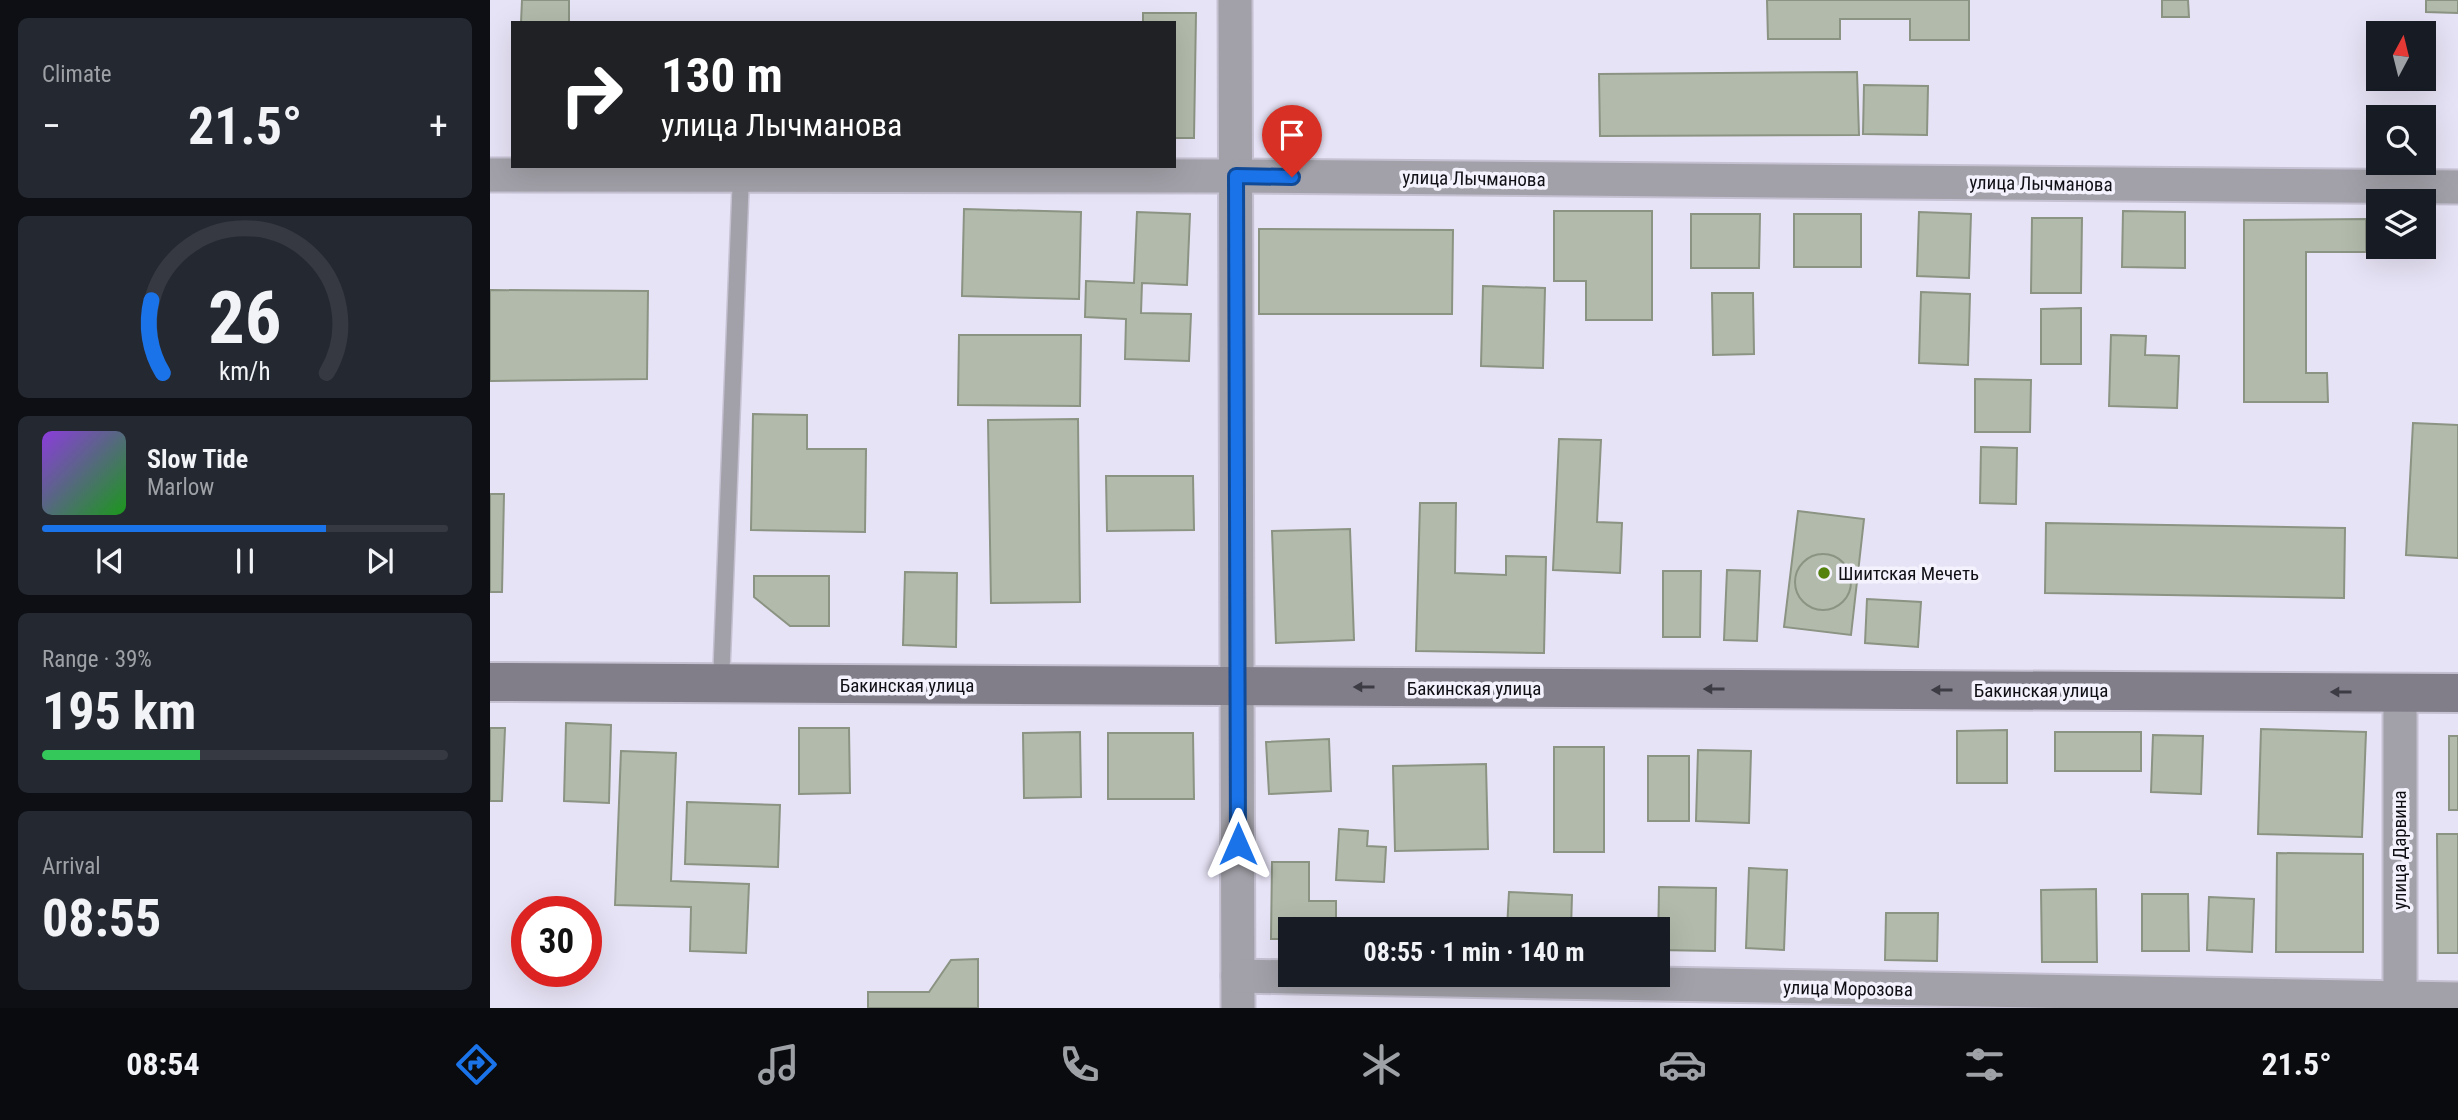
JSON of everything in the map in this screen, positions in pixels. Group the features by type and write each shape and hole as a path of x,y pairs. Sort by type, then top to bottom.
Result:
{"main road":[{"name":"Бакинская улица","path":"490,682 2458,693"}],"street":[{"path":"1235,0 1238,992"},
{"name":"улица Лычманова","path":"490,175 1236,176 2458,187"},
{"name":"улица Дарвина","path":"2399,1004 2400,692"},
{"name":"улица Морозова","path":"1238,992 2399,1004 2458,999"}],"lane":[{"path":"721,684 741,175"}],"building":[{"path":"522,0 569,0 569,21 521,21"},
{"path":"1767,0 1969,0 1969,40 1910,40 1910,19 1840,19 1840,39 1768,39"},
{"path":"2162,0 2188,0 2189,17 2162,17"},
{"path":"2426,0 2458,0 2458,13 2426,12"},
{"path":"1143,13 1196,13 1194,138 1176,138 1176,21 1143,21"},
{"path":"1857,72 1859,135 1600,136 1599,74"},
{"path":"1864,85 1928,86 1927,135 1863,134"},
{"path":"964,209 1081,212 1079,299 962,296"},
{"path":"1554,211 1652,211 1652,320 1586,320 1586,281 1554,281"},
{"path":"2123,211 2185,212 2185,268 2122,267"},
{"path":"1137,212 1190,214 1187,285 1142,283 1141,313 1191,314 1189,361 1125,359 1126,319 1085,317 1086,281 1134,283"},
{"path":"1919,212 1971,214 1969,278 1917,276"},
{"path":"1691,214 1760,214 1759,268 1691,268"},
{"path":"1794,214 1861,214 1861,267 1794,267"},
{"path":"2032,218 2082,218 2081,293 2031,293"},
{"path":"2366,219 2366,252 2306,252 2306,373 2327,373 2328,402 2244,402 2244,220"},
{"path":"1259,229 1453,230 1452,314 1259,314"},
{"path":"1483,286 1545,288 1543,368 1481,366"},
{"path":"490,290 648,291 647,379 490,381"},
{"path":"1921,292 1970,294 1968,365 1919,363"},
{"path":"1712,293 1753,293 1754,354 1713,355"},
{"path":"2081,308 2081,364 2041,364 2041,309"},
{"path":"959,335 1081,335 1080,406 958,405"},
{"path":"2111,335 2146,336 2145,355 2179,356 2177,408 2109,406"},
{"path":"1975,379 2031,380 2030,432 1975,432"},
{"path":"753,414 807,415 807,449 866,449 865,532 751,530"},
{"path":"1078,419 1080,602 991,603 988,420"},
{"path":"2413,423 2458,425 2458,558 2406,555"},
{"path":"1559,439 1601,440 1597,522 1622,523 1620,573 1553,570"},
{"path":"1981,447 2017,448 2016,504 1980,503"},
{"path":"1106,476 1193,476 1194,530 1107,531"},
{"path":"490,494 504,494 502,592 490,592"},
{"path":"1420,503 1456,503 1455,573 1506,575 1506,556 1546,557 1544,653 1416,651"},
{"name":"Шиитская Мечеть","path":"1798,511 1864,519 1851,635 1784,627"},
{"path":"2046,523 2345,528 2344,598 2045,593"},
{"path":"1350,529 1354,640 1276,643 1272,531"},
{"path":"1823,554 1834,556 1843,562 1849,571 1849,593 1843,602 1834,608 1823,610 1812,608 1803,602 1797,593 1795,582 1797,571 1803,562 1812,556"},
{"path":"1727,570 1760,571 1757,641 1724,640"},
{"path":"1663,571 1701,571 1700,637 1663,637"},
{"path":"905,572 957,573 956,647 903,645"},
{"path":"754,576 829,576 829,626 790,626 754,597"},
{"path":"1867,599 1921,602 1918,647 1865,643"},
{"path":"566,723 611,725 609,803 564,801"},
{"path":"490,728 505,728 502,801 490,801"},
{"path":"799,728 849,728 850,793 799,794"},
{"path":"2261,729 2366,732 2362,837 2258,834"},
{"path":"2007,730 2007,783 1957,783 1957,731"},
{"path":"1080,732 1081,797 1024,798 1023,733"},
{"path":"2055,732 2141,732 2141,771 2055,771"},
{"path":"1108,733 1193,733 1194,799 1108,799"},
{"path":"2153,735 2203,736 2201,794 2151,792"},
{"path":"2449,736 2458,736 2458,810 2449,810"},
{"path":"1329,739 1331,791 1269,794 1266,742"},
{"path":"1554,747 1604,747 1604,852 1554,852"},
{"path":"1698,750 1751,751 1749,823 1696,821"},
{"path":"621,751 676,753 671,881 749,884 746,953 690,951 691,907 615,905"},
{"path":"1648,756 1689,756 1689,821 1648,821"},
{"path":"1486,764 1488,849 1395,851 1393,766"},
{"path":"687,802 780,805 778,867 685,864"},
{"path":"1339,829 1368,831 1367,846 1386,847 1384,882 1336,880"},
{"path":"2437,834 2458,834 2458,953 2438,953"},
{"path":"2277,853 2363,854 2363,952 2276,952"},
{"path":"1272,862 1309,862 1309,901 1336,901 1336,917 1278,917 1278,939 1271,939"},
{"path":"1749,868 1787,870 1784,950 1746,948"},
{"path":"1659,887 1716,888 1715,951 1670,950 1670,917 1659,917"},
{"path":"2096,889 2097,962 2042,962 2041,890"},
{"path":"1509,892 1572,895 1571,917 1508,917"},
{"path":"2142,894 2188,894 2189,951 2142,951"},
{"path":"2209,897 2254,899 2252,952 2207,950"},
{"path":"1886,913 1938,913 1937,961 1885,960"},
{"path":"978,959 978,1008 868,1008 868,992 929,992 951,960"}],"place":[{"name":"Шиитская Мечеть","path":"1824,573"}],"route":[{"path":"1238,844 1236,176 1292,177"}]}
